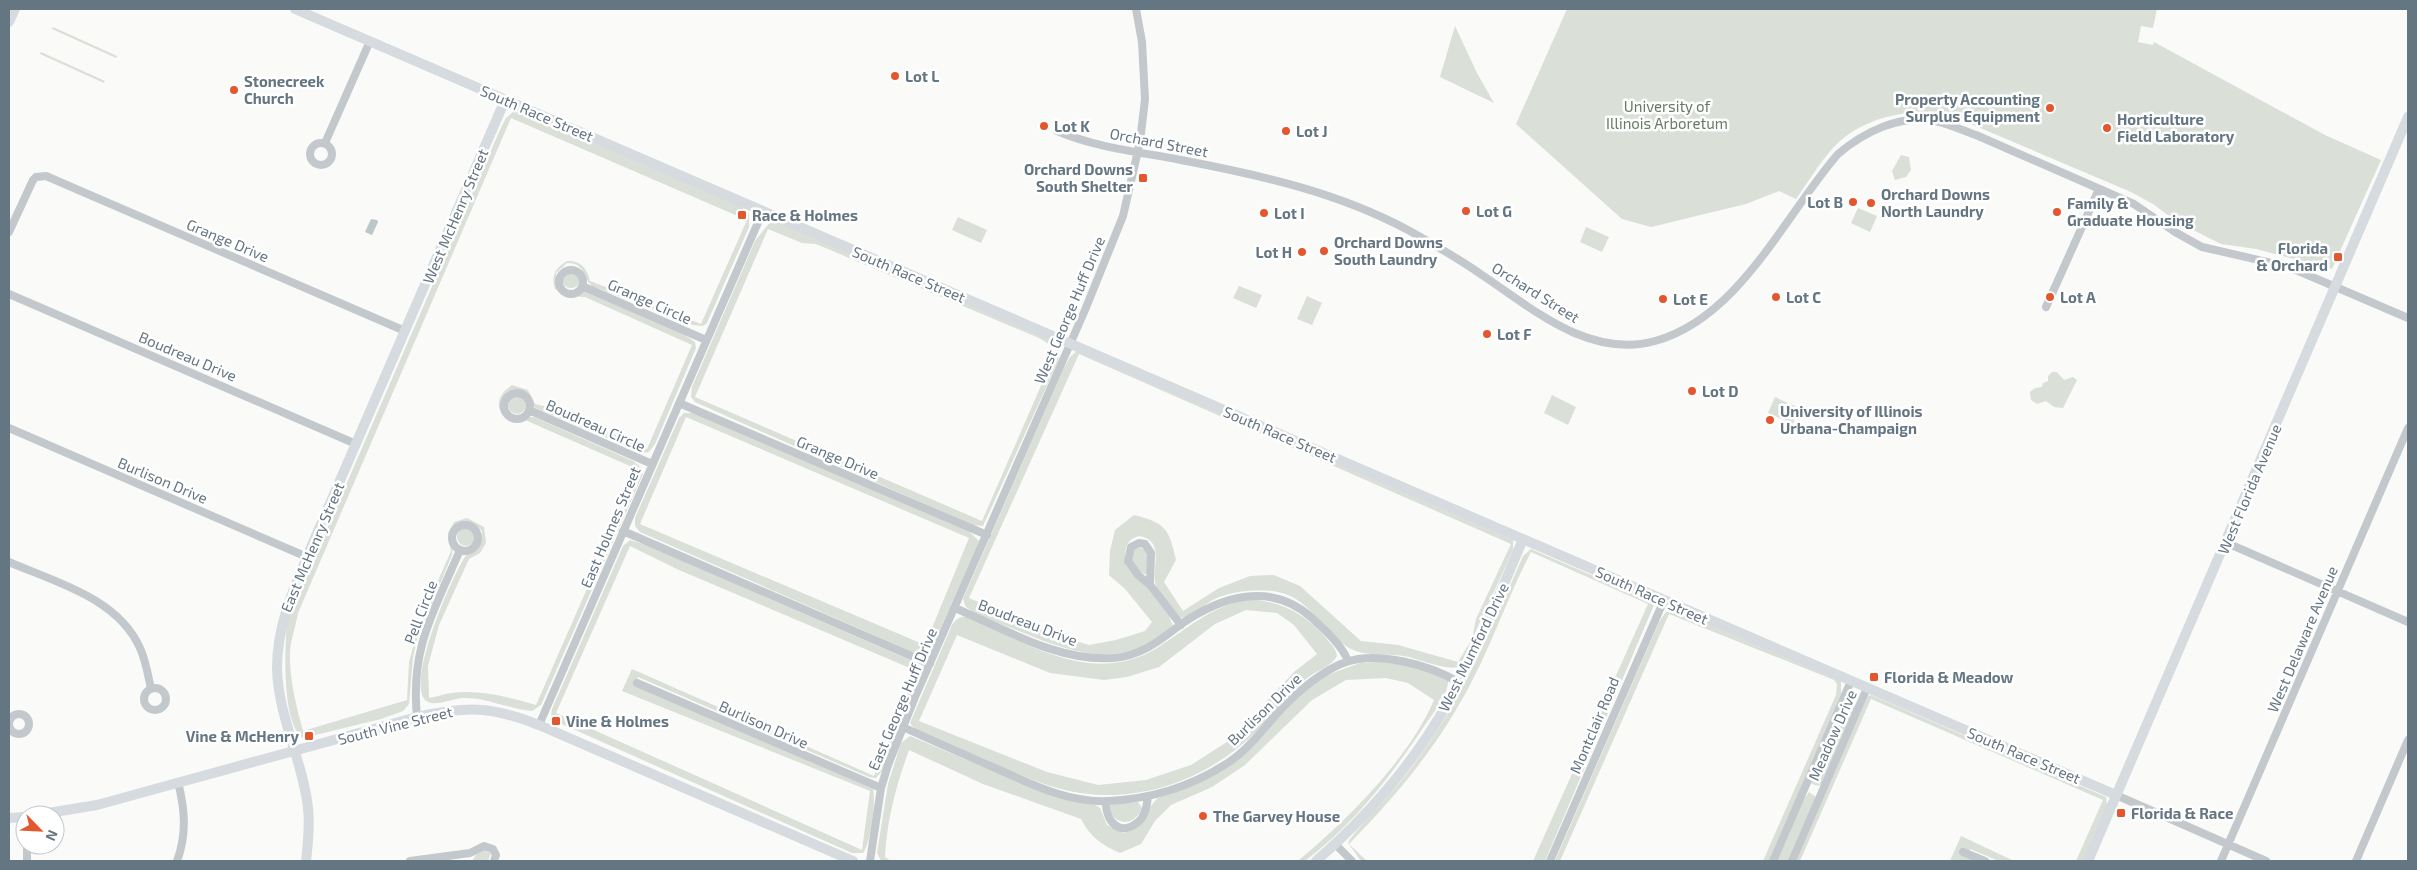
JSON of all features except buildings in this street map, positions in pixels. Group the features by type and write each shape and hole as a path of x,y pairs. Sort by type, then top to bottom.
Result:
{"street":[{"path":"9,22 15,9"},
{"name":"South Race Street","path":"295,9 2266,861"},
{"name":"West George Huff Drive","path":"955,608 1123,216 1138,153 1145,99 1142,42 1136,9"},
{"path":"326,143 370,41"},
{"name":"West McHenry Street","path":"405,331 506,100"},
{"name":"West Florida Avenue","path":"2088,861 2227,543 2408,116"},
{"name":"Orchard Street","path":"1057,131 1098,144 1138,153 1263,176 1344,201 1395,224 1439,247 1572,333 1596,341 1644,344 1668,337 1710,311 1734,288 1764,253 1838,154 1877,129 1910,120 1935,121 1976,135 2146,210 2175,232 2202,247 2270,261 2335,286 2408,318"},
{"name":"Grange Drive","path":"9,232 29,186 36,177 46,176 405,331"},
{"path":"2046,308 2099,189"},
{"name":"East Holmes Street","path":"539,725 763,211"},
{"name":"Grange Circle","path":"582,286 706,340"},
{"name":"Boudreau Drive","path":"9,294 356,444"},
{"name":"East McHenry Street","path":"306,861 308,808 279,690 278,648 284,614 405,331"},
{"name":"Grange Drive","path":"679,403 987,536"},
{"name":"Boudreau Circle","path":"529,410 652,464"},
{"name":"Burlison Drive","path":"9,428 307,557"},
{"name":"West Delaware Avenue","path":"2221,861 2408,428"},
{"path":"623,532 930,664"},
{"name":"West Mumford Drive","path":"1316,861 1335,844 1390,785 1447,705 1524,539"},
{"path":"2227,543 2408,622"},
{"path":"1150,585 1152,552 1145,544 1134,544 1128,554 1128,561 1138,576 1150,585 1181,625"},
{"name":"Pell Circle","path":"417,717 415,685 420,647 460,550"},
{"path":"9,562 83,594 113,612 131,634 140,649 146,664 150,689"},
{"name":"Boudreau Drive","path":"955,608 1062,653 1097,659 1124,657 1145,650 1212,606 1229,600 1248,596 1277,598 1300,607 1342,650 1348,661"},
{"name":"Montclair Road","path":"1550,861 1664,600"},
{"name":"East George Huff Drive","path":"870,861 881,788 903,727 955,608"},
{"name":"Burlison Drive","path":"903,727 1051,791 1089,800 1106,801 1148,797 1190,782 1230,761 1302,690 1336,666 1348,661 1409,662 1427,666 1458,682"},
{"name":"Meadow Drive","path":"1773,861 1851,681"},
{"name":"Burlison Drive","path":"637,683 881,788"},
{"name":"Meadow Drive","path":"1792,861 1867,688"},
{"name":"South Vine Street","path":"65,810 96,804 417,717 450,710 477,708 513,715 539,725 853,861"},
{"path":"2356,861 2408,740"},
{"path":"178,782 185,818 184,835 178,861"},
{"name":"Meadow Drive","path":"1805,786 1821,793"},
{"path":"1106,801 1106,812 1110,821 1119,827 1129,827 1139,822 1146,807 1148,797"},
{"path":"1335,844 1352,861"},
{"path":"410,861 459,858 489,846 496,854 494,861"},
{"path":"1962,852 1985,861"}],"green space":[{"name":"University of Illinois Arboretum","path":"1567,9 2157,9 2153,28 2141,26 2138,42 2153,45 2154,42 2325,135 2381,160 2332,269 2256,249 2221,244 2177,222 2153,204 2131,192 1945,113 1931,112 1890,116 1864,125 1852,132 1828,153 1796,199 1779,191 1746,204 1651,227 1622,219 1516,124"},
{"path":"1455,26 1477,73 1494,103 1440,77"},
{"path":"53,27 117,56 116,58 52,29"},
{"path":"41,52 105,81 104,83 40,54"},
{"path":"514,111 520,112 741,206 749,214 749,227 707,323 703,326 693,325 592,286 580,267 573,263 567,263 556,273 556,287 560,291 564,293 589,292 644,314 688,337 695,342 696,348 655,444 649,452 643,453 535,408 529,396 523,391 508,391 502,401 504,412 509,418 534,417 633,461 642,468 643,474 541,705 532,711 471,698 432,703 428,702 422,693 421,677 425,655 441,607 465,557 479,546 482,538 482,531 477,527 469,523 459,522 451,534 452,555 417,639 413,658 409,704 403,711 381,719 303,738 296,730 288,701 285,665 287,621 506,118","holes":["511,118 747,220 701,324 590,281 587,272 579,263 567,261 555,273 555,289 569,296 585,297 692,345 647,449 558,409 535,404 528,390 512,385 504,392 500,399 500,411 508,419 519,422 525,420 639,470 536,705 473,692 451,693 429,698 428,666 439,625 469,559 480,553 486,543 484,527 467,518 454,522 448,533 451,551 420,622 409,662 407,700 303,731 294,691 290,661 298,613"]},
{"path":"1901,155 1909,157 1911,170 1906,177 1895,180 1892,171"},
{"path":"1858,208 1877,216 1870,232 1851,223"},
{"path":"958,217 987,230 981,243 952,230"},
{"path":"770,222 780,223 1054,340 1059,350 1058,361 983,526 972,525 695,402 691,397 692,387 755,241","holes":["768,229 802,243 816,244 1039,338 1057,349 982,521 695,397"]},
{"path":"1586,227 1609,237 1602,252 1580,242"},
{"path":"571,270 577,273 580,279 577,285 571,288 565,285 562,279 565,273"},
{"path":"1239,286 1262,295 1256,308 1233,298"},
{"path":"1307,296 1322,303 1312,325 1297,319"},
{"path":"1077,351 1513,540 1513,550 1460,666 1443,667 1409,657 1358,652 1350,649 1335,637 1306,606 1288,595 1278,592 1253,590 1226,595 1211,601 1194,613 1182,618 1161,597 1155,581 1155,548 1147,538 1139,536 1129,542 1125,559 1169,616 1173,626 1154,640 1136,649 1098,654 1079,651 1039,639 978,614 966,607 963,599 1070,357","holes":["1079,354 1511,544 1476,619 1472,639 1458,662 1398,645 1361,641 1300,586 1274,575 1250,576 1219,588 1183,611 1164,582 1176,560 1168,534 1160,525 1153,521 1134,515 1115,530 1110,551 1109,575 1125,589 1152,622 1145,631 1116,640 1089,645 1058,636 969,598"]},
{"path":"2052,372 2057,372 2064,380 2073,377 2077,380 2063,408 2054,407 2046,401 2037,404 2031,400 2030,392 2035,388 2042,387 2043,383 2048,381 2048,376"},
{"path":"1552,395 1576,407 1568,425 1544,413"},
{"path":"513,396 521,396 526,401 524,412 513,414 508,409 508,401"},
{"path":"1775,397 1799,408 1793,424 1768,413"},
{"path":"684,413 695,413 970,532 979,541 930,652 925,655 917,654 640,532 635,526 635,518 679,418","holes":["686,417 969,538 925,645 640,524"]},
{"path":"466,528 472,531 475,537 472,543 466,546 460,543 457,537 460,531"},
{"path":"630,540 649,546 919,664 920,675 882,771 876,778 869,777 638,677 634,685 873,789 872,822 863,853 852,853 555,721 551,717 552,709 623,546","holes":["630,546 679,570 917,671 874,776 632,669 622,691 870,791 862,850 556,713"]},
{"path":"1138,547 1146,550 1149,558 1147,575 1140,572 1130,559 1135,548"},
{"path":"1531,549 1649,600 1654,605 1545,861 1533,861 1648,604 1531,552 1482,661 1448,723 1434,745 1402,786 1349,844 1367,861 1361,861 1348,843 1350,839 1405,777 1430,743 1474,665 1523,556"},
{"path":"1247,599 1259,600 1290,609 1317,628 1335,650 1337,656 1335,660 1311,675 1301,684 1258,730 1238,748 1192,776 1167,786 1115,795 1088,794 1061,789 1030,779 942,743 914,728 910,723 952,625 961,617 969,617 1037,649 1061,657 1085,662 1109,663 1133,659 1157,648 1199,619 1233,603","holes":["1246,610 1277,613 1294,625 1317,654 1294,672 1230,740 1191,765 1146,780 1098,785 1047,772 919,721 957,635 1050,673 1104,680 1127,677 1159,667 1215,624"]},
{"path":"1671,610 1841,681 1841,694 1769,861 1763,861 1836,695 1837,684 1834,680 1669,614 1560,861 1555,861 1659,622 1665,613"},
{"path":"1397,661 1445,678 1448,681 1446,693 1412,744 1371,798 1340,831 1305,861 1298,861 1356,808 1393,766 1423,722 1434,700 1408,683 1386,678 1346,680 1312,700 1245,765 1212,787 1171,805 1155,821 1141,844 1120,853 1097,840 1088,831 1081,819 983,784 909,750 890,816 885,857 891,861 881,861 877,853 888,784 901,743 910,736 1045,793 1091,802 1100,808 1107,825 1124,833 1135,827 1158,798 1216,773 1305,690 1327,675 1360,663"},
{"path":"1871,695 2106,797 2107,805 2083,861 2076,861 2103,800 1871,699 1800,861 1796,861 1868,696"},
{"path":"1849,700 1855,706 1853,712 1821,784 1819,786 1812,784 1811,781 1844,706"},
{"path":"1809,792 1816,797 1788,861 1777,861 1802,802"},
{"path":"1138,802 1142,808 1139,814 1131,821 1121,821 1112,816 1108,811 1112,803"},
{"path":"1961,836 2014,861 1999,861 1970,849 1967,857 1978,861 1950,861"},
{"path":"484,850 491,853 488,861 472,861 477,853"}],"shaded area":[{"path":"371,219 378,222 372,235 365,232"}],"place":[{"name":"Lot L","path":"895,76"},
{"name":"Stonecreek Church","path":"234,90"},
{"name":"Property Accounting Surplus Equipment","path":"2050,108"},
{"name":"Lot K","path":"1044,126"},
{"name":"Horticulture Field Laboratory","path":"2107,128"},
{"name":"Lot J","path":"1286,131"},
{"name":"Orchard Downs South Shelter","path":"1143,178"},
{"name":"Lot B","path":"1853,202"},
{"name":"Orchard Downs North Laundry","path":"1871,203"},
{"name":"Lot G","path":"1466,211"},
{"name":"Family & Graduate Housing","path":"2057,212"},
{"name":"Lot I","path":"1264,213"},
{"name":"Race & Holmes","path":"742,215"},
{"name":"Orchard Downs South Laundry","path":"1324,251"},
{"name":"Lot H","path":"1302,252"},
{"name":"Florida & Orchard","path":"2338,257"},
{"name":"Lot C","path":"1776,297"},
{"name":"Lot A","path":"2050,297"},
{"name":"Lot E","path":"1663,299"},
{"name":"Lot F","path":"1487,334"},
{"name":"Lot D","path":"1692,391"},
{"name":"University of Illinois Urbana-Champaign","path":"1770,420"},
{"name":"Florida & Meadow","path":"1874,677"},
{"name":"Vine & Holmes","path":"556,721"},
{"name":"Vine & McHenry","path":"309,736"},
{"name":"Florida & Race","path":"2121,813"},
{"name":"The Garvey House","path":"1203,816"}]}
